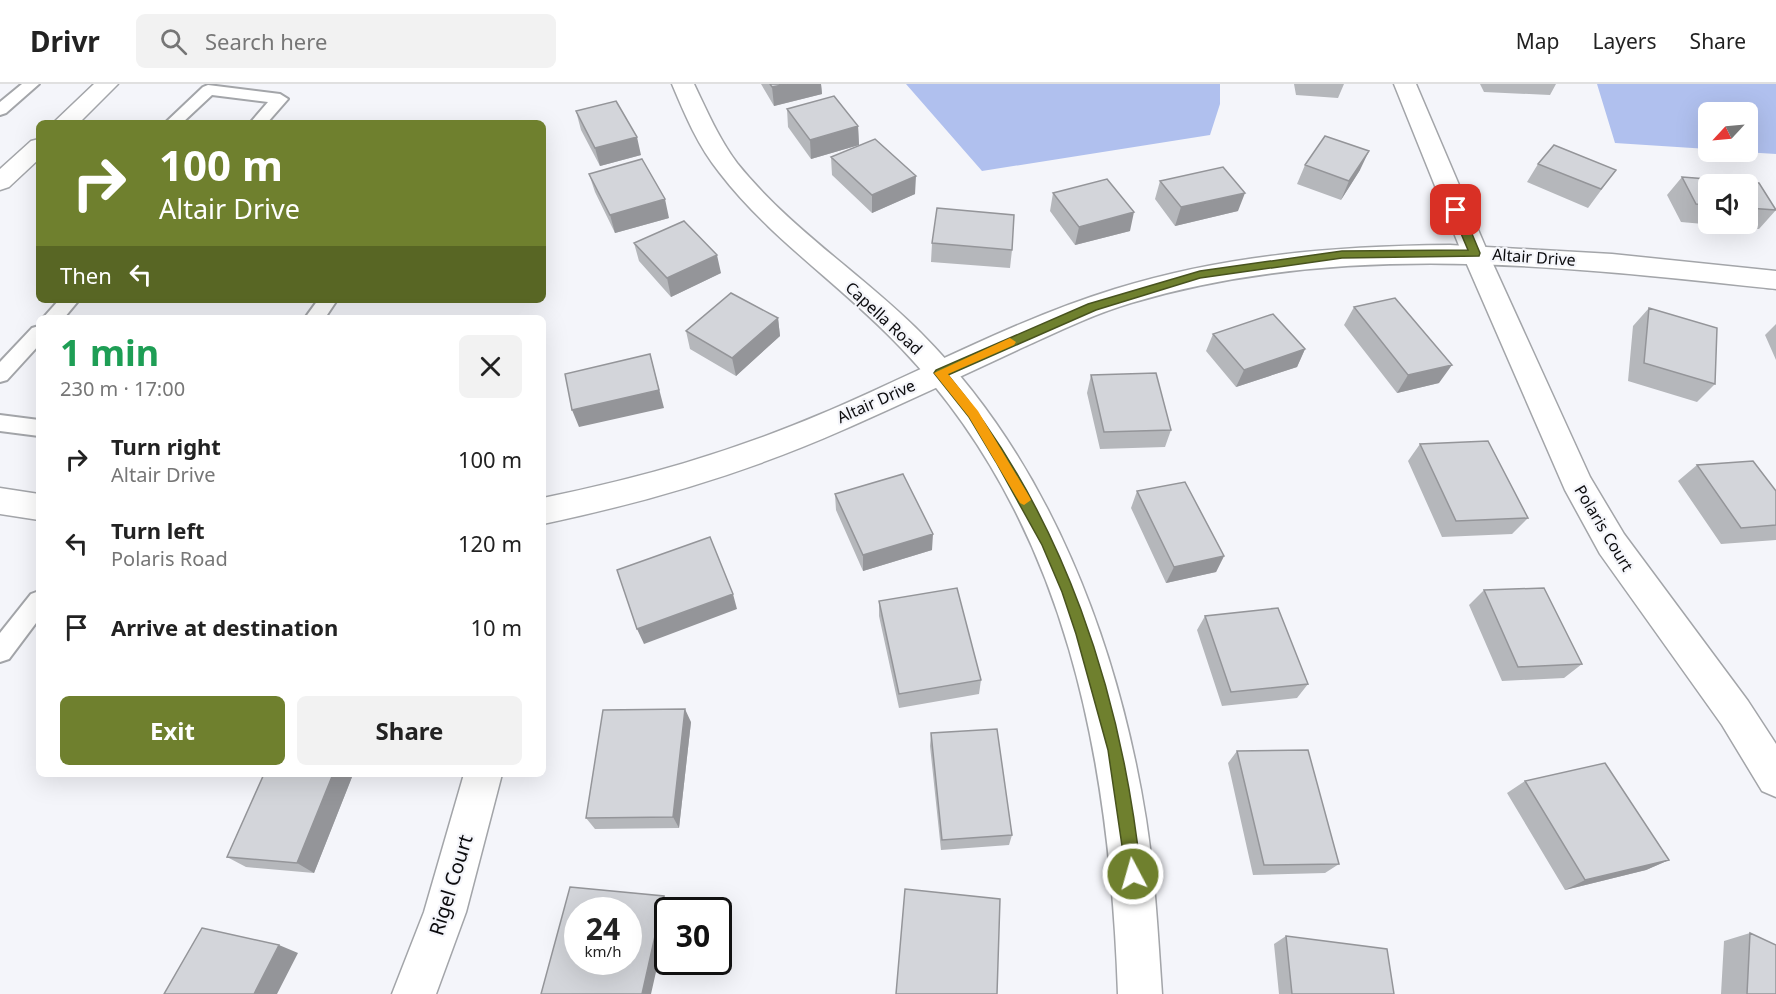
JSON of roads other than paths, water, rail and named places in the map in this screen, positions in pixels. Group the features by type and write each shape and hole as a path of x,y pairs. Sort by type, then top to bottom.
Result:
{"street":[{"path":"67,120 107,84"},
{"name":"Capella Road","path":"683,84 710,139 751,198 785,232 912,341 974,414 1048,544 1083,634 1116,750 1126,806 1139,955 1140,994"},
{"name":"Polaris Court","path":"1405,84 1475,253 1576,481 1612,544 1678,638 1735,713 1776,778"},
{"path":"0,182 36,149"},
{"name":"Altair Drive","path":"546,510 616,496 730,463 1092,307 1200,275 1342,254 1475,253 1559,257 1776,280"},
{"path":"0,501 36,507"},
{"name":"Rigel Court","path":"414,994 444,912 482,777"}],"lane":[{"path":"0,110 31,84"},
{"path":"176,120 208,90 280,99 261,120"},
{"path":"56,315 67,303"},
{"path":"0,375 36,336"},
{"path":"0,423 36,428"},
{"path":"0,651 36,605"}]}
